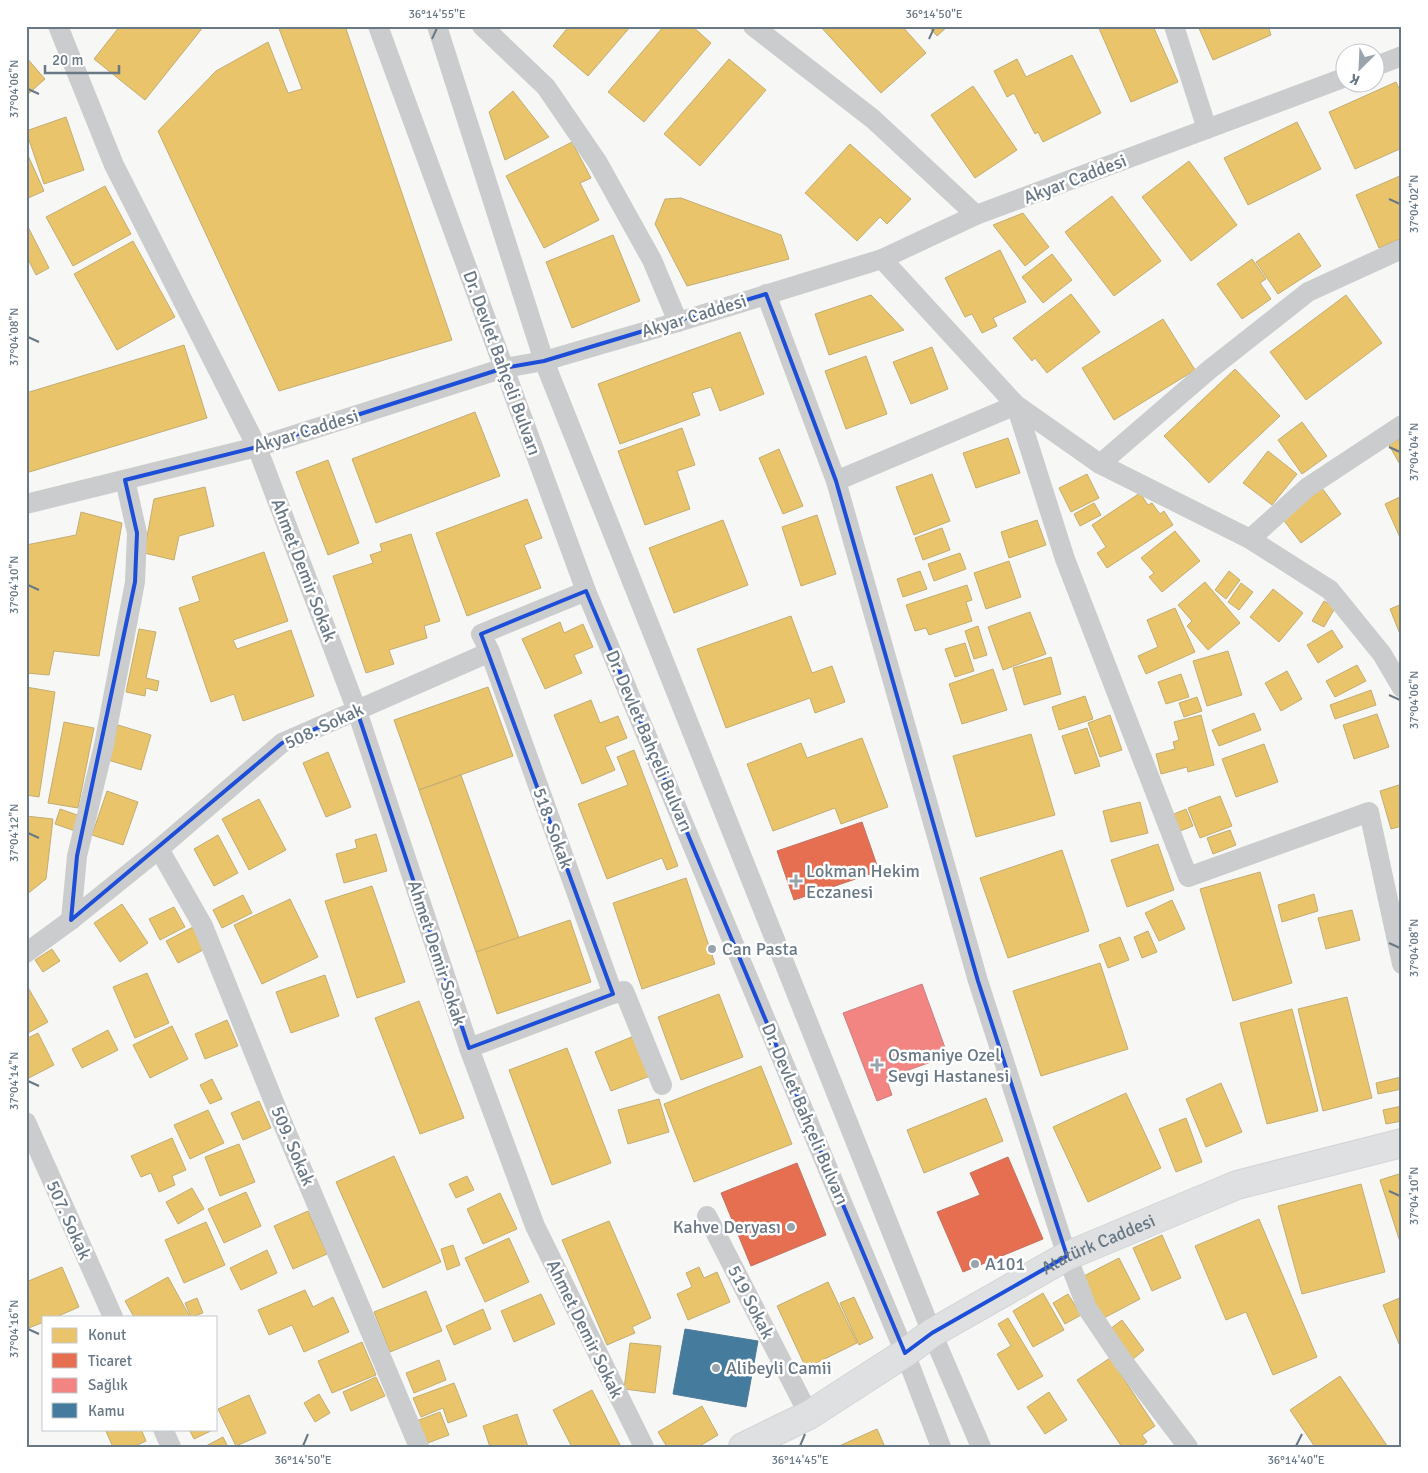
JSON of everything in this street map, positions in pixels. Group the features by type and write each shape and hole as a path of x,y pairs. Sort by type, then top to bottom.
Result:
{"street":[{"name":"Ahmet Demir Sokak","path":"58,26 114,165 257,447 357,711 469,1048 535,1226 644,1447"},
{"name":"Dr. Devlet Bahçeli Bulvarı","path":"378,26 586,591 905,1353 941,1447"},
{"name":"Dr. Devlet Bahçeli Bulvarı","path":"437,26 544,361 932,1333 980,1447"},
{"path":"482,26 546,87 598,163 652,260 678,322"},
{"path":"753,26 873,119 976,215"},
{"path":"1174,26 1207,129"},
{"path":"1386,62 1402,56"},
{"name":"Akyar Caddesi","path":"26,504 257,447 504,368 544,361 882,259 976,215 1336,81"},
{"path":"1100,464 1209,370 1308,292 1402,249"},
{"path":"882,259 1016,405 1100,464 1250,539 1330,590 1382,654 1402,688"},
{"path":"766,294 836,481 978,981 1066,1256 1087,1308 1122,1360 1188,1447"},
{"path":"836,481 1016,405"},
{"path":"1016,405 1065,559 1188,876 1369,812 1402,964"},
{"path":"1250,539 1308,487 1402,425"},
{"path":"71,920 77,856 104,745 135,582 137,533 125,480"},
{"path":"490,652 481,634 586,591"},
{"name":"508. Sokak","path":"26,953 71,920 160,849 282,743 490,652"},
{"name":"518. Sokak","path":"490,652 618,992 662,1085"},
{"name":"509. Sokak","path":"160,849 203,926 280,1117 419,1447"},
{"path":"469,1048 618,992"},
{"name":"507. Sokak","path":"26,1122 113,1316"},
{"name":"Atatürk Caddesi","path":"743,1447 809,1415 905,1353 932,1333 1066,1256 1237,1185 1402,1143"},
{"name":"519 Sokak","path":"707,1216 809,1415"},
{"path":"163,1430 171,1447"}],"highlighted area":[{"path":"766,294 836,481 978,981 1067,1256 932,1333 905,1353 586,591 481,634 613,994 469,1048 357,711 282,743 71,920 77,856 135,582 137,533 125,480 257,447 504,368 544,361"}],"building: Konut":[{"path":"120,26 204,26 145,100 94,59"},
{"path":"278,26 345,26 452,340 279,391 158,131 216,71 268,42 288,93 302,89"},
{"path":"569,26 631,26 588,76 553,46"},
{"path":"664,26 692,26 711,43 644,122 608,92"},
{"path":"820,26 902,26 926,53 881,93"},
{"path":"928,26 948,26 937,36"},
{"path":"1098,26 1153,26 1178,82 1131,102"},
{"path":"1198,26 1268,26 1271,35 1213,60"},
{"path":"1072,55 1101,113 1043,142 1038,132 1035,134 1014,93 1007,97 994,71 1017,59 1026,77"},
{"path":"26,57 45,79 26,96"},
{"path":"729,59 766,90 700,166 664,134"},
{"path":"1396,82 1402,95 1402,148 1355,169 1329,112 1374,92 1386,92 1386,86"},
{"path":"973,86 1017,150 975,178 931,115"},
{"path":"513,91 549,137 505,160 489,112"},
{"path":"66,117 84,170 44,184 26,131"},
{"path":"1297,122 1321,169 1248,205 1224,158"},
{"path":"572,142 591,178 580,183 599,220 544,248 506,176"},
{"path":"850,144 911,199 887,224 880,217 857,241 805,193"},
{"path":"26,151 44,191 26,199"},
{"path":"1189,161 1237,225 1191,261 1142,197"},
{"path":"1402,175 1402,238 1379,248 1356,195"},
{"path":"105,186 131,234 73,266 46,217"},
{"path":"1112,196 1161,261 1114,296 1065,232"},
{"path":"681,198 781,235 789,259 687,286 655,224 665,199"},
{"path":"1023,213 1049,247 1025,266 993,225"},
{"path":"26,223 49,268 36,275 26,255"},
{"path":"1299,233 1321,266 1278,294 1256,262"},
{"path":"613,235 640,301 572,328 546,262"},
{"path":"133,241 175,317 117,350 74,274"},
{"path":"1000,250 1026,302 993,318 997,326 982,333 972,314 965,317 945,278"},
{"path":"1052,254 1072,280 1043,303 1022,277"},
{"path":"1252,259 1266,279 1260,283 1271,299 1242,319 1217,284"},
{"path":"1071,294 1100,332 1047,373 1035,358 1032,361 1013,338"},
{"path":"871,295 904,330 829,355 815,314"},
{"path":"1346,295 1382,343 1306,400 1270,352"},
{"path":"1163,319 1195,370 1114,420 1082,368"},
{"path":"740,332 764,394 720,411 711,387 692,393 700,415 620,444 598,384"},
{"path":"184,345 207,418 26,473 26,393"},
{"path":"932,347 948,389 911,404 893,362"},
{"path":"866,356 887,414 846,429 825,371"},
{"path":"1235,369 1280,416 1209,483 1164,436"},
{"path":"475,412 500,476 376,523 352,459"},
{"path":"1302,422 1327,456 1302,474 1278,440"},
{"path":"682,428 695,465 677,471 690,509 645,525 618,451"},
{"path":"1402,437 1402,468 1389,445"},
{"path":"1008,438 1020,473 976,488 963,453"},
{"path":"779,449 803,506 783,514 759,458"},
{"path":"1268,451 1297,474 1272,505 1243,483"},
{"path":"328,460 359,543 328,555 296,472"},
{"path":"932,474 950,521 914,535 896,487"},
{"path":"1087,474 1099,498 1071,512 1059,488"},
{"path":"205,487 214,526 179,536 174,560 144,553 154,499"},
{"path":"1322,488 1341,514 1301,543 1282,518"},
{"path":"1140,493 1148,505 1152,503 1160,514 1164,511 1173,525 1107,568 1097,553 1106,547 1092,525"},
{"path":"1402,496 1402,542 1385,504"},
{"path":"527,499 542,538 524,545 541,588 467,616 436,533"},
{"path":"1094,503 1101,515 1080,526 1074,514"},
{"path":"81,512 122,523 99,656 54,651 49,675 26,673 26,545 76,535"},
{"path":"817,515 836,574 801,586 782,527"},
{"path":"723,520 748,585 674,613 649,548"},
{"path":"1037,520 1046,545 1009,558 1001,532"},
{"path":"942,528 950,550 923,560 915,538"},
{"path":"1175,531 1200,561 1162,592 1149,577 1154,573 1141,558"},
{"path":"411,534 440,621 424,626 427,638 389,650 394,664 366,673 333,576 373,563 370,555 382,551 380,544"},
{"path":"264,552 288,621 233,640 237,649 291,630 314,696 243,721 234,694 211,702 179,608 200,601 192,577"},
{"path":"960,553 966,569 934,581 928,564"},
{"path":"1009,561 1021,597 986,609 974,573"},
{"path":"920,571 927,589 903,597 897,579"},
{"path":"1229,571 1240,580 1226,599 1215,590"},
{"path":"1205,582 1240,623 1208,650 1187,626 1192,621 1178,605"},
{"path":"1241,583 1253,592 1239,610 1228,602"},
{"path":"967,585 972,600 966,602 972,621 929,635 926,628 915,631 906,605"},
{"path":"1273,589 1303,613 1279,642 1250,617"},
{"path":"1324,601 1335,608 1324,627 1312,621"},
{"path":"1402,604 1402,639 1390,609"},
{"path":"1175,608 1195,652 1146,674 1138,656 1158,647 1147,620"},
{"path":"1030,612 1046,654 1003,670 988,627"},
{"path":"791,616 812,673 832,666 845,702 815,713 810,698 726,728 697,649"},
{"path":"560,622 564,633 583,624 593,647 574,655 582,673 545,689 522,639"},
{"path":"978,626 987,655 974,659 965,631"},
{"path":"139,629 156,632 146,678 159,681 157,691 146,688 145,696 126,692"},
{"path":"1332,630 1343,647 1318,663 1307,645"},
{"path":"965,643 974,671 955,677 945,649"},
{"path":"1228,651 1242,695 1207,706 1193,661"},
{"path":"1051,657 1061,694 1024,705 1013,668"},
{"path":"1357,665 1366,681 1335,697 1326,681"},
{"path":"993,669 1007,710 962,724 949,684"},
{"path":"1287,671 1302,699 1281,711 1265,683"},
{"path":"1181,674 1189,697 1166,704 1158,682"},
{"path":"26,687 55,692 39,797 26,795"},
{"path":"488,687 513,756 419,790 394,720"},
{"path":"1371,690 1376,705 1335,719 1330,705"},
{"path":"1085,696 1093,719 1059,730 1052,707"},
{"path":"1197,697 1202,711 1184,717 1179,703"},
{"path":"591,700 600,723 618,716 627,738 605,747 615,770 582,784 554,715"},
{"path":"1254,713 1261,730 1219,746 1212,730"},
{"path":"1377,714 1389,747 1354,759 1343,725"},
{"path":"1110,715 1122,750 1100,757 1088,723"},
{"path":"1201,715 1214,765 1188,772 1187,767 1161,774 1156,754 1175,749 1173,742 1179,740 1174,722"},
{"path":"64,722 94,728 78,808 48,803"},
{"path":"118,725 151,735 141,770 108,760"},
{"path":"1087,728 1100,766 1075,774 1062,736"},
{"path":"1031,734 1055,815 976,837 953,756"},
{"path":"862,738 888,807 841,824 835,808 773,831 747,764 801,743 807,758"},
{"path":"1264,744 1278,782 1236,797 1222,759"},
{"path":"634,750 678,866 667,870 662,858 607,879 578,804 628,785 617,757"},
{"path":"328,752 351,807 326,817 303,763"},
{"path":"461,775 519,938 476,952 419,790"},
{"path":"1402,784 1402,826 1391,829 1380,791"},
{"path":"107,791 138,802 123,845 92,835"},
{"path":"1220,796 1232,826 1200,838 1188,808"},
{"path":"259,799 286,850 249,870 222,819"},
{"path":"1140,802 1148,833 1111,842 1103,811"},
{"path":"60,809 80,816 75,831 55,824"},
{"path":"1186,809 1193,826 1180,831 1174,814"},
{"path":"26,816 53,819 46,879 26,895"},
{"path":"1230,830 1236,845 1213,854 1207,838"},
{"path":"376,834 387,871 344,883 336,854 357,848 355,840"},
{"path":"218,835 238,873 214,886 194,849"},
{"path":"1158,844 1174,890 1127,907 1111,860"},
{"path":"1062,850 1089,931 1008,958 980,878"},
{"path":"1260,872 1292,983 1233,1001 1200,889"},
{"path":"686,878 715,964 642,989 613,903"},
{"path":"372,886 405,982 357,998 325,901"},
{"path":"1314,894 1318,911 1282,922 1278,905"},
{"path":"243,895 252,913 222,928 213,910"},
{"path":"290,899 318,957 262,984 234,925"},
{"path":"1172,900 1185,929 1159,941 1145,913"},
{"path":"122,904 148,943 120,962 94,923"},
{"path":"174,907 185,927 160,940 149,919"},
{"path":"1352,910 1360,940 1326,949 1318,918"},
{"path":"570,920 591,982 497,1014 476,952"},
{"path":"193,927 205,949 178,963 166,941"},
{"path":"1148,931 1157,952 1142,958 1134,937"},
{"path":"1120,937 1129,960 1108,968 1099,945"},
{"path":"52,949 60,961 43,972 35,960"},
{"path":"1100,963 1128,1049 1041,1076 1013,991"},
{"path":"147,973 169,1023 135,1038 113,987"},
{"path":"325,975 339,1016 291,1033 276,992"},
{"path":"26,984 48,1022 26,1034"},
{"path":"719,994 743,1057 681,1080 658,1017"},
{"path":"1347,997 1372,1098 1323,1111 1298,1009"},
{"path":"419,1001 464,1118 420,1134 375,1018"},
{"path":"1292,1009 1318,1111 1267,1124 1240,1023"},
{"path":"227,1020 238,1046 205,1059 195,1034"},
{"path":"172,1026 188,1059 150,1078 133,1045"},
{"path":"108,1030 118,1050 82,1068 72,1049"},
{"path":"38,1033 54,1065 27,1079 26,1039"},
{"path":"634,1036 650,1076 611,1091 595,1052"},
{"path":"567,1048 611,1163 552,1185 509,1070"},
{"path":"761,1066 792,1144 694,1182 664,1104"},
{"path":"1401,1077 1402,1089 1378,1094 1376,1083"},
{"path":"212,1079 222,1099 210,1104 200,1085"},
{"path":"1221,1083 1242,1132 1206,1147 1186,1099"},
{"path":"1126,1093 1161,1168 1088,1202 1053,1127"},
{"path":"986,1098 1003,1141 924,1173 907,1130"},
{"path":"659,1099 669,1132 628,1144 618,1110"},
{"path":"259,1101 271,1128 243,1140 231,1113"},
{"path":"1402,1106 1402,1121 1386,1124 1383,1110"},
{"path":"208,1110 224,1143 190,1159 174,1125"},
{"path":"1186,1118 1202,1162 1176,1172 1159,1129"},
{"path":"172,1138 186,1170 172,1176 175,1185 159,1192 151,1173 141,1177 131,1156"},
{"path":"239,1144 255,1182 220,1196 205,1157"},
{"path":"394,1156 441,1262 383,1288 336,1182"},
{"path":"1402,1173 1402,1248 1380,1180"},
{"path":"467,1176 474,1190 456,1198 449,1184"},
{"path":"1361,1184 1385,1272 1302,1294 1278,1206"},
{"path":"192,1188 204,1209 178,1224 166,1202"},
{"path":"246,1192 261,1226 224,1243 208,1209"},
{"path":"500,1193 517,1229 483,1244 467,1209"},
{"path":"308,1211 327,1254 293,1269 274,1226"},
{"path":"1259,1219 1317,1357 1273,1375 1246,1312 1226,1320 1195,1246"},
{"path":"609,1221 651,1318 632,1327 635,1333 607,1345 562,1240"},
{"path":"206,1222 225,1265 184,1283 165,1240"},
{"path":"1162,1235 1181,1278 1152,1291 1133,1248"},
{"path":"509,1238 529,1282 485,1302 465,1258"},
{"path":"453,1245 460,1265 447,1270 441,1249"},
{"path":"267,1250 277,1273 241,1290 230,1268"},
{"path":"1119,1258 1140,1299 1102,1319 1080,1278"},
{"path":"62,1267 79,1307 58,1316 42,1316 42,1323 26,1329 26,1282"},
{"path":"699,1267 704,1278 717,1272 730,1302 688,1320 677,1294 692,1287 686,1273"},
{"path":"168,1277 189,1316 133,1316 125,1301"},
{"path":"828,1282 857,1343 806,1368 777,1306"},
{"path":"305,1290 313,1307 333,1297 349,1332 304,1352 292,1325 269,1335 258,1310"},
{"path":"426,1291 442,1331 390,1352 374,1312"},
{"path":"1043,1293 1064,1330 1033,1347 1013,1311"},
{"path":"541,1294 555,1324 514,1342 501,1311"},
{"path":"1068,1294 1081,1315 1065,1324 1053,1303"},
{"path":"854,1297 873,1338 859,1345 840,1303"},
{"path":"1402,1297 1402,1351 1383,1305"},
{"path":"197,1298 203,1313 191,1316 185,1303"},
{"path":"483,1309 491,1329 454,1345 446,1326"},
{"path":"1008,1318 1043,1376 1018,1390 997,1354 1011,1346 998,1324"},
{"path":"1122,1320 1144,1350 1133,1359 1110,1329"},
{"path":"362,1342 376,1375 332,1393 318,1361"},
{"path":"630,1343 661,1346 655,1393 624,1389"},
{"path":"1110,1358 1155,1426 1142,1435 1147,1442 1140,1447 1122,1447 1077,1380"},
{"path":"439,1360 446,1380 414,1393 406,1373"},
{"path":"1340,1376 1388,1447 1315,1447 1290,1410"},
{"path":"376,1377 385,1396 351,1411 343,1392"},
{"path":"454,1383 467,1416 448,1423 443,1408 421,1417 413,1398"},
{"path":"592,1390 621,1447 572,1447 553,1410"},
{"path":"1049,1392 1067,1420 1045,1434 1027,1407"},
{"path":"319,1394 330,1413 315,1422 304,1403"},
{"path":"249,1395 266,1433 236,1446 218,1409"},
{"path":"702,1406 718,1435 698,1447 667,1447 658,1432"},
{"path":"440,1412 449,1435 425,1444 416,1421"},
{"path":"517,1414 528,1447 490,1447 483,1426"},
{"path":"877,1429 885,1447 837,1447"},
{"path":"105,1430 141,1430 146,1441 133,1447 113,1447"},
{"path":"190,1430 213,1430 194,1439"},
{"path":"223,1437 228,1447 204,1447"}],"building: Ticaret":[{"path":"862,822 879,871 794,900 777,851"},
{"path":"1008,1157 1043,1239 963,1272 937,1212 980,1195 970,1173"},
{"path":"797,1163 826,1235 751,1266 721,1193"}],"building: Sağlık":[{"path":"922,984 948,1056 886,1078 892,1095 877,1101 843,1013"}],"building: Kamu":[{"name":"Alibeyli Camii","path":"685,1329 758,1341 746,1407 673,1394"}],"place":[{"name":"Lokman Hekim Eczanesi","path":"796,881"},
{"name":"Can Pasta","path":"712,949"},
{"name":"Osmaniye Ozel Sevgi Hastanesi","path":"877,1065"},
{"name":"Kahve Deryası","path":"791,1227"},
{"name":"A101","path":"975,1264"},
{"name":"Alibeyli Camii","path":"716,1368"}]}
